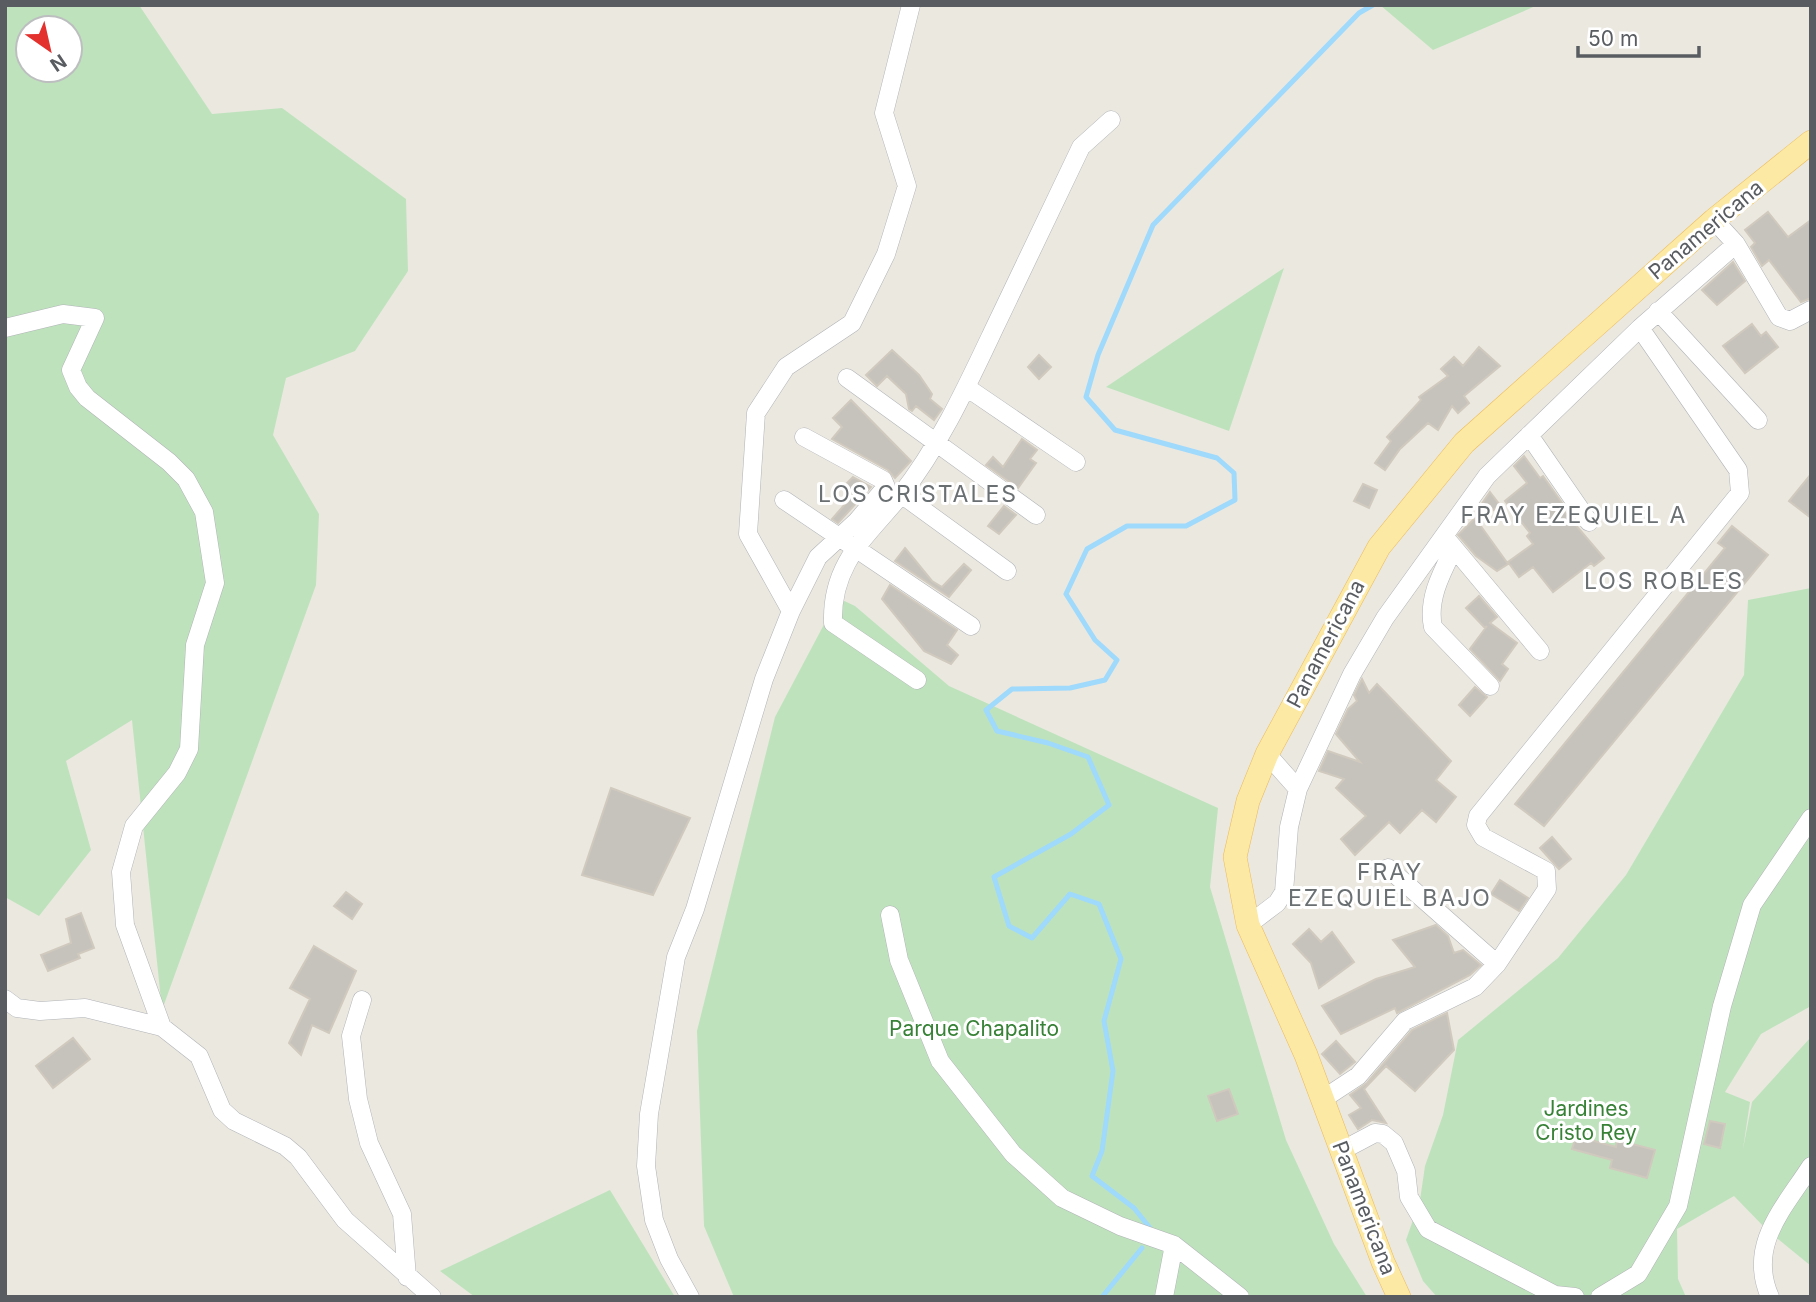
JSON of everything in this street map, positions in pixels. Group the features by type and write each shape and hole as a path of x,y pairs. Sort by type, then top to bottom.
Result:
{"main road":[{"name":"Panamericana","path":"1399,1297 1323,1099 1248,925 1236,857 1248,802 1267,754 1379,547 1464,443 1714,220 1808,150"}],"street":[{"path":"791,611 748,534 756,413 786,367 852,323 886,254 907,186 884,113 911,5"},
{"path":"690,1297 669,1259 654,1220 646,1166 649,1114 677,957 695,909 764,679 791,611 818,557 846,542 901,494 936,441 966,387 1081,147 1111,120"},
{"path":"1714,220 1736,244 1779,317 1790,321 1811,310"},
{"path":"1248,925 1277,903 1284,892 1289,827 1298,789 1352,674 1385,618 1449,542 1488,477 1640,328 1736,244"},
{"path":"1658,312 1758,420"},
{"path":"5,328 64,314 94,318 71,370 78,387 87,398 169,462 186,479 204,512 215,583 195,646 189,749 177,773 134,826 121,872 125,925 162,1027"},
{"path":"1323,1099 1358,1076 1405,1021 1475,987 1497,964 1547,889 1549,881 1546,871 1483,837 1476,825 1478,816 1740,493 1738,470 1640,328"},
{"path":"847,378 1036,515"},
{"path":"966,387 1076,462"},
{"path":"1529,435 1589,522"},
{"path":"804,438 886,483 857,521 846,542 832,623 917,680"},
{"path":"901,494 1007,571"},
{"path":"784,500 971,626"},
{"path":"1449,542 1540,651"},
{"path":"1449,542 1433,603 1433,627 1489,686"},
{"path":"1267,754 1298,789"},
{"path":"1600,1297 1637,1274 1678,1206 1722,1006 1752,905 1811,818"},
{"path":"1388,868 1497,964"},
{"path":"890,915 898,960 940,1061 1013,1154 1062,1198 1120,1226 1174,1245 1240,1297"},
{"path":"5,999 17,1008 40,1011 85,1008 162,1027 199,1056 222,1110 234,1121 285,1146 298,1157 345,1220 432,1297"},
{"path":"362,1000 351,1036 358,1099 369,1143 402,1214 407,1277"},
{"path":"1341,1151 1375,1133 1382,1134 1394,1143 1406,1171 1409,1197 1428,1230 1555,1295 1576,1297"},
{"path":"1770,1297 1762,1278 1766,1235 1811,1166"},
{"path":"1164,1297 1174,1245"}],"green space":[{"path":"5,5 139,5 212,114 282,108 406,199 408,271 355,351 286,378 273,435 319,514 316,585 162,1010 132,720 66,761 91,850 39,916 5,897"},
{"path":"1380,5 1538,5 1433,50"},
{"path":"1284,268 1229,431 1106,387"},
{"name":"Jardines Cristo Rey","path":"1811,588 1811,1006 1761,1034 1725,1092 1750,1102 1743,1149 1752,1102 1811,1037 1811,1266 1767,1230 1734,1196 1677,1229 1678,1279 1686,1297 1437,1297 1423,1281 1406,1240 1420,1200 1425,1166 1443,1115 1458,1040 1558,958 1626,875 1744,675 1748,600"},
{"name":"Parque Chapalito","path":"838,598 855,606 949,686 1218,808 1210,887 1286,1140 1334,1244 1367,1297 734,1297 704,1226 697,1031 775,717"},
{"path":"610,1190 675,1297 475,1297 440,1271"}],"building":[{"path":"1768,212 1788,237 1811,220 1811,298 1801,302 1769,260 1762,266 1751,247 1755,243 1745,230"},
{"path":"1733,262 1745,281 1717,305 1702,290"},
{"path":"1752,324 1761,336 1766,332 1778,347 1745,373 1723,346"},
{"path":"1479,347 1500,366 1464,396 1469,403 1458,413 1452,406 1438,430 1428,423 1400,449 1385,470 1375,463 1391,441 1387,437 1421,400 1419,397 1448,376 1441,369 1454,357 1463,366"},
{"path":"892,350 919,375 932,394 930,399 942,409 934,420 916,406 912,411 909,409 906,394 887,376 877,386 866,375"},
{"path":"1039,355 1051,367 1039,379 1028,367"},
{"path":"851,400 911,461 895,478 888,470 832,439 842,427 833,418"},
{"path":"1022,439 1037,450 1030,459 1036,463 1018,488 986,465 993,457 1003,467"},
{"path":"1524,456 1540,478 1543,476 1565,507 1562,509 1604,558 1594,566 1591,563 1553,592 1533,567 1519,577 1508,562 1533,544 1527,536 1530,533 1505,501 1527,483 1514,466"},
{"path":"1811,474 1811,518 1789,501"},
{"path":"853,477 871,487 838,523 832,519 853,495 844,486"},
{"path":"1363,484 1377,490 1369,508 1354,501"},
{"path":"1490,492 1500,505 1488,514 1481,505"},
{"path":"1004,506 1016,515 999,534 988,526"},
{"path":"1475,518 1508,564 1497,571 1476,556 1458,535"},
{"path":"1732,526 1768,555 1544,826 1515,804 1725,548 1718,543"},
{"path":"905,548 932,581 942,587 964,564 971,570 949,597 895,561"},
{"path":"890,585 957,630 947,645 958,655 951,664 924,651 882,599"},
{"path":"1479,596 1497,617 1490,623 1517,643 1502,664 1508,669 1500,681 1470,649 1487,626 1485,628 1466,608"},
{"path":"1362,679 1369,693 1377,684 1451,761 1436,780 1456,797 1436,822 1422,810 1400,833 1389,822 1355,855 1341,839 1366,816 1336,788 1344,779 1319,771 1328,751 1360,762 1336,734 1348,709 1357,701 1354,695"},
{"path":"1475,687 1487,697 1470,716 1459,705"},
{"path":"611,788 690,818 653,895 582,875"},
{"path":"1552,837 1571,859 1559,869 1540,848"},
{"path":"1500,880 1528,898 1519,911 1491,894"},
{"path":"346,892 362,904 352,919 334,906"},
{"path":"81,913 94,948 78,954 80,958 48,971 41,955 71,943 66,919"},
{"path":"1436,925 1448,936 1454,953 1463,950 1481,965 1470,975 1397,1013 1395,1008 1341,1034 1322,1006 1376,979 1415,967 1393,940"},
{"path":"1309,929 1321,942 1332,932 1354,962 1319,988 1311,963 1293,944"},
{"path":"314,946 356,971 329,1033 312,1025 301,1055 289,1043 310,999 290,988"},
{"path":"1447,1013 1454,1050 1415,1091 1386,1066 1364,1089 1386,1123 1372,1120 1358,1129 1349,1115 1361,1108 1350,1095 1367,1083 1412,1030"},
{"path":"73,1038 90,1059 53,1088 36,1066"},
{"path":"1336,1041 1355,1062 1340,1074 1322,1054"},
{"path":"1229,1089 1238,1114 1217,1121 1208,1096"},
{"path":"1710,1121 1725,1124 1720,1148 1704,1144"},
{"path":"1576,1136 1616,1147 1617,1140 1655,1150 1647,1178 1610,1168 1612,1160 1572,1149"}],"waterway":[{"path":"1150,1228 1134,1208 1092,1176 1102,1151 1113,1071 1104,1021 1121,959 1099,904 1070,894 1032,938 1009,926 994,877 1071,834 1109,805 1088,757 1048,743 997,731 986,710 1012,689 1070,688 1105,680 1117,660 1095,640 1066,594 1087,549 1127,526 1186,526 1235,500 1234,473 1217,458 1115,430 1086,397 1098,355 1153,225 1359,13 1373,5"},
{"path":"1102,1297 1142,1248"}],"district":[{"name":"LOS CRISTALES","path":"918,494"},
{"name":"FRAY EZEQUIEL A","path":"1574,515"},
{"name":"LOS ROBLES","path":"1664,581"},
{"name":"FRAY EZEQUIEL BAJO","path":"1390,885"}]}
